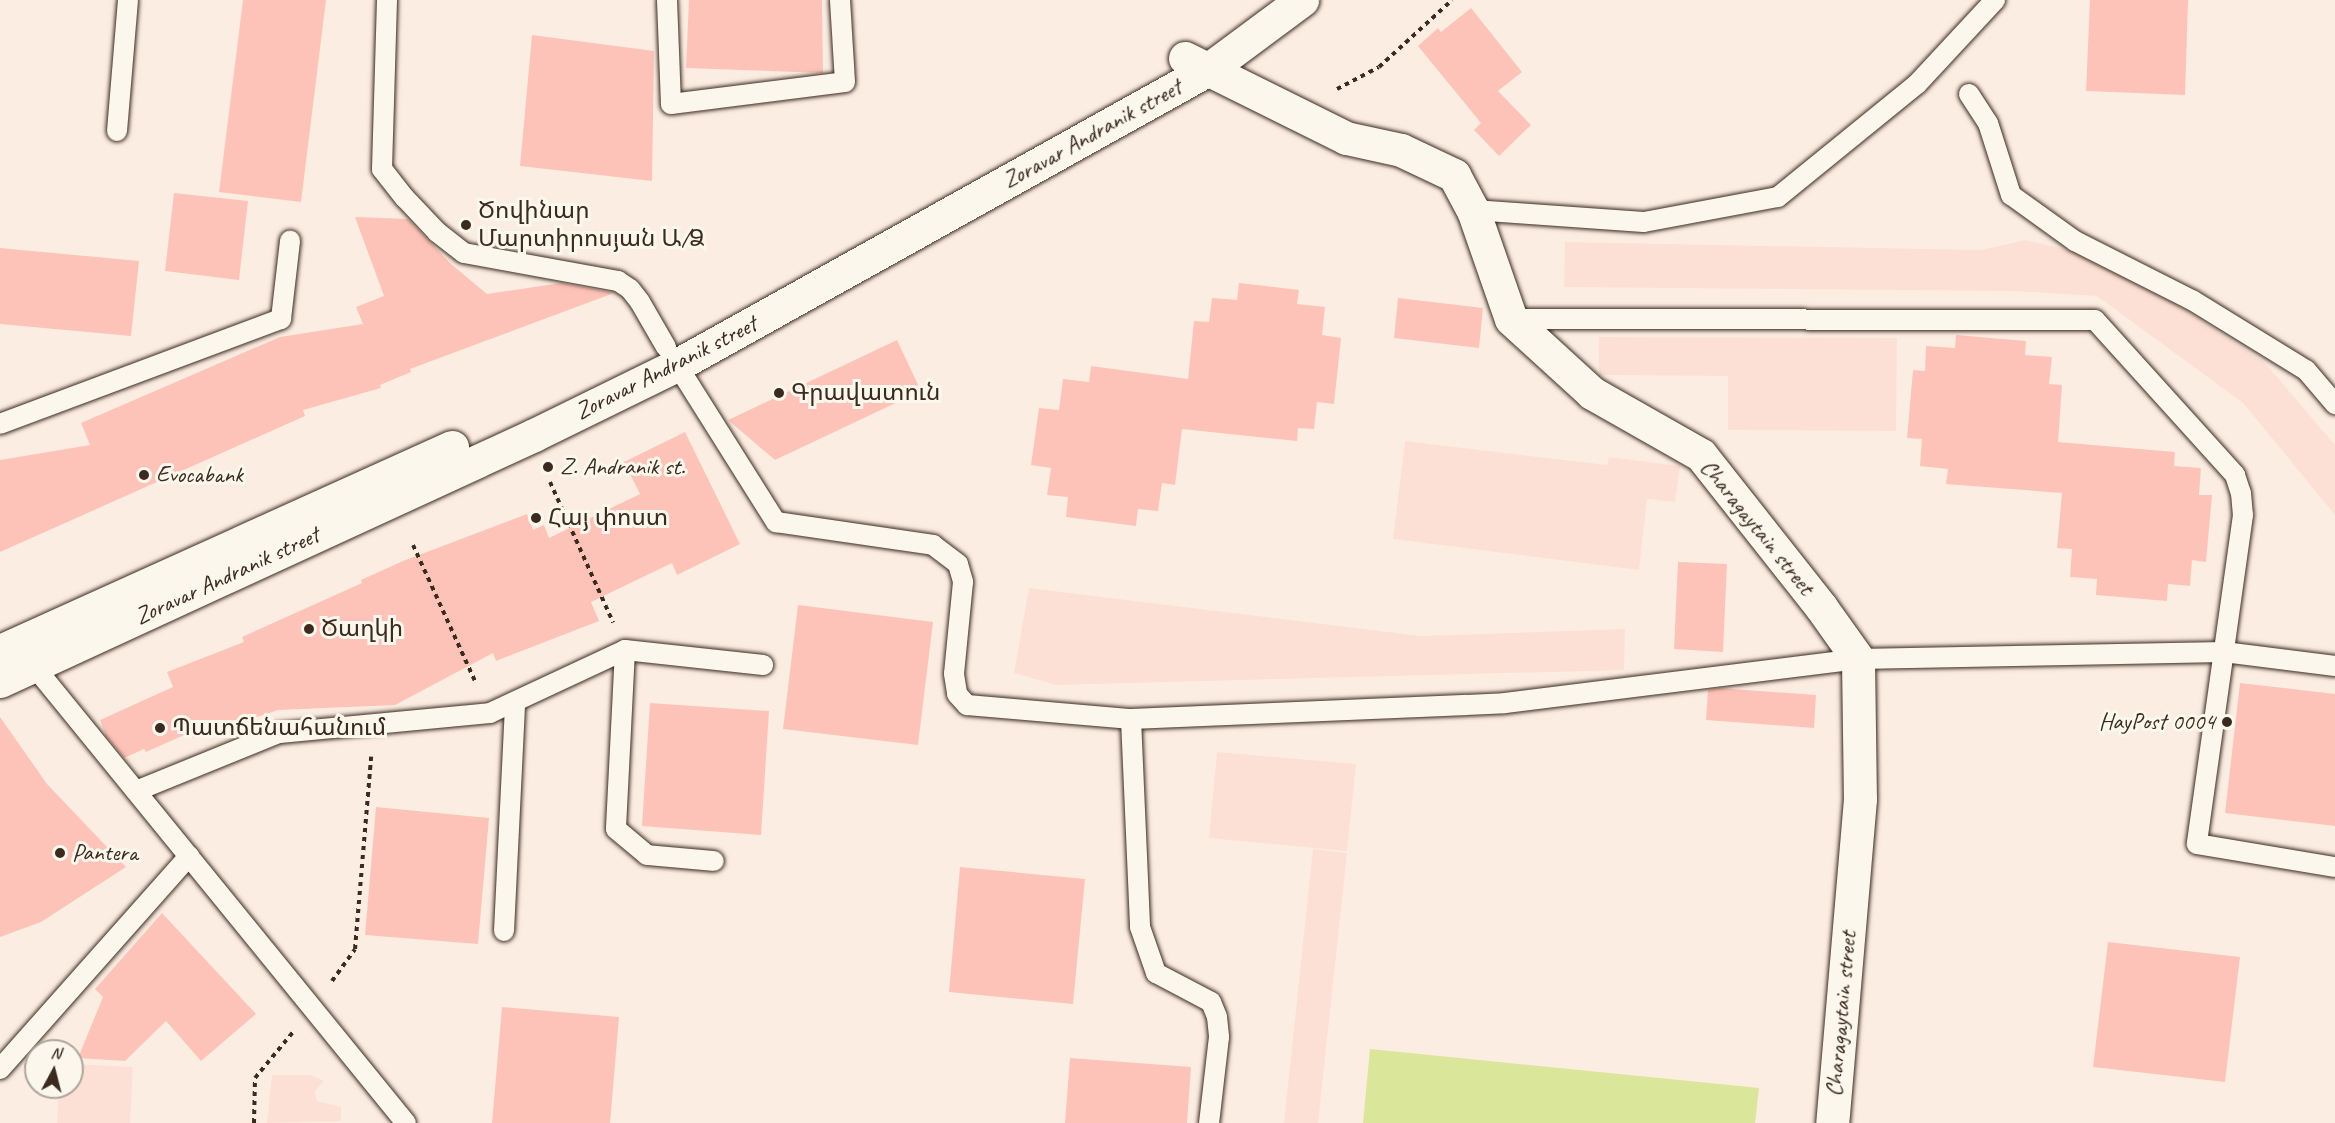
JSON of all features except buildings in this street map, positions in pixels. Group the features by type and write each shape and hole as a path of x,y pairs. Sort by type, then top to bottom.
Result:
{"main road":[{"name":"Zoravar Andranik street","path":"1197,64 1269,0"},
{"name":"Zoravar Andranik street","path":"0,681 16,653 534,435 1197,64 1302,0"},
{"name":"Charagaytain street","path":"1197,64 1346,138 1401,150 1454,175 1473,210 1511,319 1592,393 1701,455 1821,607 1858,659 1860,799 1832,1123"}],"lane":[{"path":"117,131 128,0"},
{"path":"387,0 382,169 405,198 437,232 464,253 618,281 630,289 776,522 933,545 958,564 963,582 954,674 957,694 967,705 1131,719 1505,703 1858,659 2224,652 2335,666"},
{"path":"667,0 671,104 845,82 840,0"},
{"path":"1473,210 1644,222 1778,197 1917,84 1995,0"},
{"path":"1969,94 1988,123 2011,195 2075,241 2192,300 2306,370 2335,404"},
{"path":"0,424 281,319 290,241"},
{"path":"1511,319 2095,320 2235,475 2241,493 2243,515 2198,844 2335,867"},
{"path":"136,791 279,733 490,713 515,704 625,650 763,665"},
{"path":"625,650 616,829 647,855 714,861"},
{"path":"16,653 136,791 406,1123"},
{"path":"504,931 515,704"},
{"path":"1131,719 1140,927 1156,973 1211,1002 1217,1017 1219,1037 1209,1123"},
{"path":"0,1069 189,856"}],"path":[{"path":"1293,112 1380,67 1452,0"},
{"path":"550,482 625,650"},
{"path":"413,545 490,713"},
{"path":"254,1123 255,1078 312,1008 355,950 374,724"}],"shaded area":[{"path":"2026,240 2109,260 2264,362 2335,445 2335,515 2243,403 2097,296 2015,291 1564,287 1565,242 1981,250"},
{"path":"1599,337 1897,338 1896,431 1728,430 1728,376 1599,375"},
{"path":"1405,441 1607,465 1609,457 1680,466 1675,502 1647,499 1639,570 1393,539"},
{"path":"1029,588 1421,636 1625,629 1624,670 1056,685 1014,673"},
{"path":"1217,752 1356,764 1347,851 1209,838"},
{"path":"1313,849 1347,853 1318,1123 1284,1123"},
{"path":"84,1065 133,1067 130,1123 57,1123 58,1099 84,1099"},
{"path":"272,1075 311,1075 324,1081 315,1091 317,1101 341,1107 341,1121 267,1123"}],"green space":[{"path":"1370,1049 1759,1088 1755,1123 1363,1123"}],"place":[{"name":"Ծովինար Մարտիրոսյան Ա/Ձ","path":"466,225"},
{"name":"Գրավատուն","path":"779,393"},
{"name":"Z. Andranik st.","path":"548,467"},
{"name":"Evocabank","path":"144,475"},
{"name":"Հայ փոստ","path":"536,518"},
{"name":"Ծաղկի","path":"309,629"},
{"name":"HayPost 0004","path":"2227,722"},
{"name":"Պատճենահանում","path":"160,728"},
{"name":"Pantera","path":"60,853"}]}
